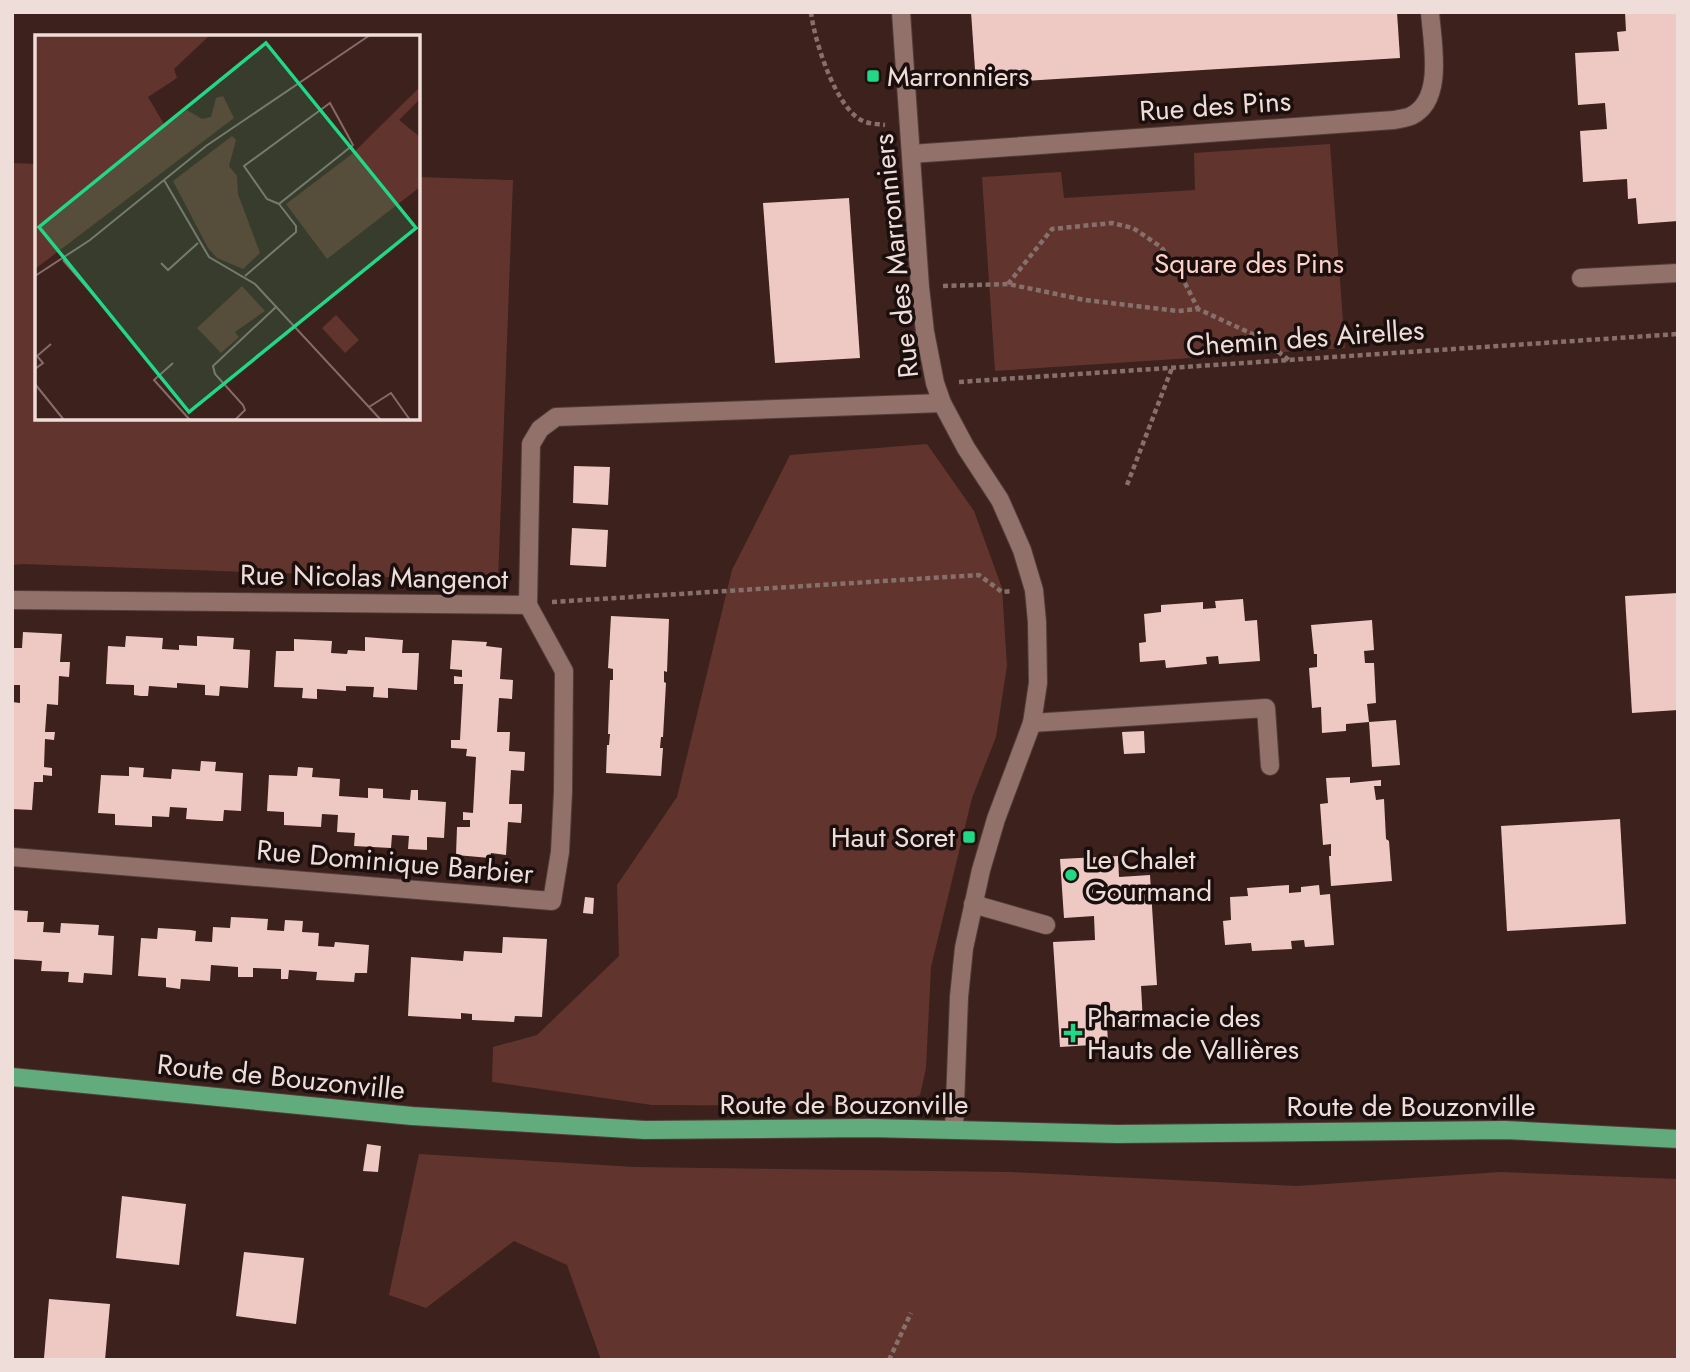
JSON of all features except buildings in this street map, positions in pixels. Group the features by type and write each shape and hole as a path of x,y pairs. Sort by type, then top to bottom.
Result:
{"main road":[{"name":"Route de Bouzonville","path":"12,1077 412,1116 645,1130 869,1128 1117,1134 1505,1130 1678,1139"}],"street":[{"name":"Rue des Marronniers","path":"901,12 920,287 935,383 942,403 966,448 1000,500 1022,550 1034,590 1037,622 1038,684 1032,723 996,819 964,948 954,1130"},
{"name":"Rue des Pins","path":"911,154 1394,120 1412,116 1432,90 1434,74 1430,12"},
{"path":"1581,278 1678,273"},
{"name":"Rue Nicolas Mangenot","path":"12,600 528,605 531,444 540,429 556,417 942,403"},
{"name":"Rue Dominique Barbier","path":"12,857 552,901 560,852 564,671 528,605"},
{"path":"1032,723 1265,708 1270,766"},
{"path":"973,904 1046,925"}],"path":[{"path":"811,12 813,30 826,69 847,106 862,121 888,126"},
{"path":"1008,284 1052,229 1112,223 1133,229 1161,247 1179,271 1198,309"},
{"path":"920,287 1008,284 1085,300 1178,311 1198,309 1259,337 1290,360"},
{"name":"Chemin des Airelles","path":"935,383 1678,334"},
{"path":"1127,485 1172,368"},
{"path":"528,605 569,600 979,575 1002,592 1034,590"},
{"path":"888,1360 911,1313"}],"green space":[{"name":"Square des Pins","path":"1330,144 1345,348 995,371 982,177 1061,172 1064,198 1195,190 1194,153"},
{"path":"12,163 35,164 35,420 420,420 420,177 513,180 498,581 12,565"},
{"path":"927,444 974,511 1002,588 1007,666 996,737 972,798 931,967 926,1068 920,1095 898,1106 652,1105 492,1082 493,1047 537,1035 619,956 617,885 677,797 732,570 790,455"},
{"path":"419,1154 635,1167 1010,1172 1297,1186 1500,1172 1678,1179 1678,1360 601,1360 567,1265 514,1241 426,1308 389,1295"}],"place":[{"name":"Marronniers","path":"873,76"},
{"name":"Haut Soret","path":"969,837"},
{"name":"Le Chalet Gourmand","path":"1071,875"},
{"name":"Pharmacie des Hauts de Vallières","path":"1073,1033"}]}
